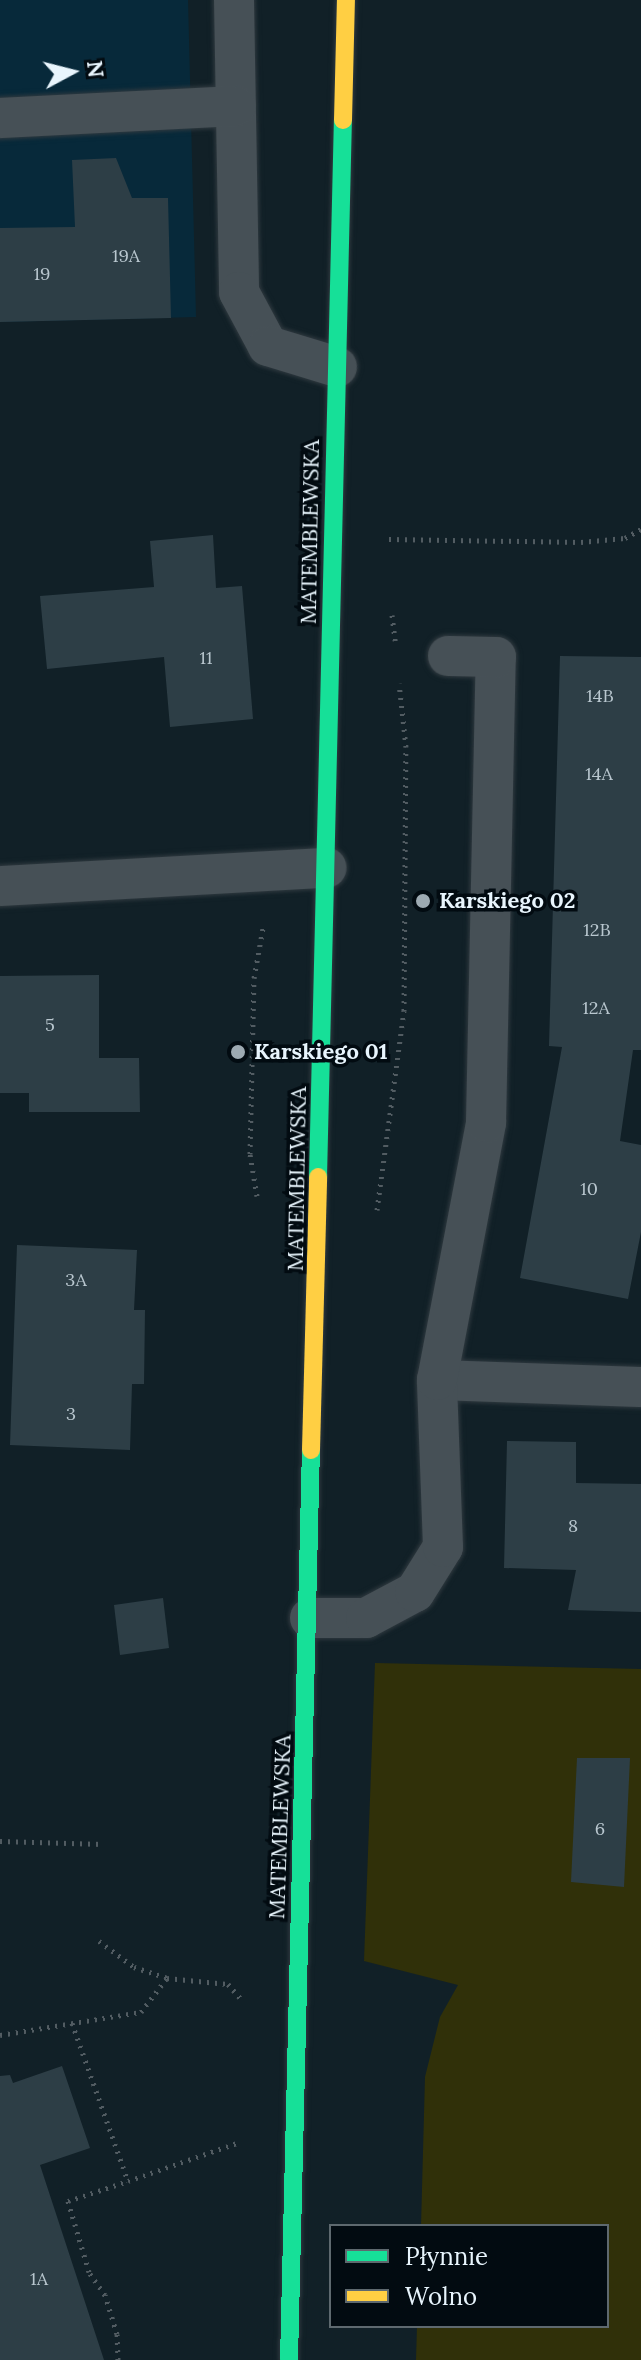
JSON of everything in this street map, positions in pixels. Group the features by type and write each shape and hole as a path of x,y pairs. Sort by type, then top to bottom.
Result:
{"street":[{"name":"MATEMBLEWSKA","path":"289,2360 310,1618 346,0"}],"lane":[{"path":"234,0 239,292 268,346 337,367"},
{"path":"0,118 236,106"},
{"path":"310,1618 366,1618 415,1592 443,1547 437,1380 486,1122 496,657 448,656"},
{"path":"0,886 327,868"},
{"path":"437,1380 641,1387"}],"path":[{"path":"383,539 581,542 625,538 641,529"},
{"path":"0,1841 103,1844"},
{"path":"99,1941 134,1967 167,1978 228,1984 249,2007"},
{"path":"0,2035 141,2012 167,1978"},
{"path":"72,2023 128,2181"},
{"path":"118,2360 117,2334 105,2295 89,2272 68,2201 236,2143"}],"shaded area":[{"path":"0,0 188,0 196,317 0,322"},
{"path":"375,1663 641,1669 641,2360 416,2360 417,2328 609,2328 609,2224 421,2224 425,2077 440,2017 458,1985 364,1961"}],"building":[{"path":"116,158 132,198 168,198 171,318 0,322 0,228 75,227 72,160"},
{"path":"213,535 216,588 242,586 253,719 170,727 164,657 47,669 40,596 154,587 150,541"},
{"path":"560,656 641,657 641,1050 633,1050 620,1141 641,1145 641,1232 628,1299 520,1278 562,1047 549,1046"},
{"path":"99,975 99,1058 139,1058 140,1112 29,1112 29,1093 0,1093 0,976"},
{"path":"17,1245 137,1250 134,1310 145,1310 144,1384 132,1384 130,1450 10,1445"},
{"path":"507,1441 576,1442 576,1483 641,1484 641,1612 568,1610 576,1570 504,1568"},
{"path":"163,1598 169,1648 120,1655 114,1605"},
{"path":"577,1758 630,1758 624,1887 571,1882"},
{"path":"62,2066 90,2148 40,2165 104,2360 0,2360 0,2076 10,2075 13,2083"}],"traffic: fast":[{"path":"318,1177 343,120"},
{"path":"289,2360 311,1450"}],"traffic: slow":[{"path":"343,120 346,0"},
{"path":"311,1450 318,1177"}],"place":[{"name":"Karskiego 02","path":"423,901"},
{"name":"Karskiego 01","path":"238,1052"}]}
